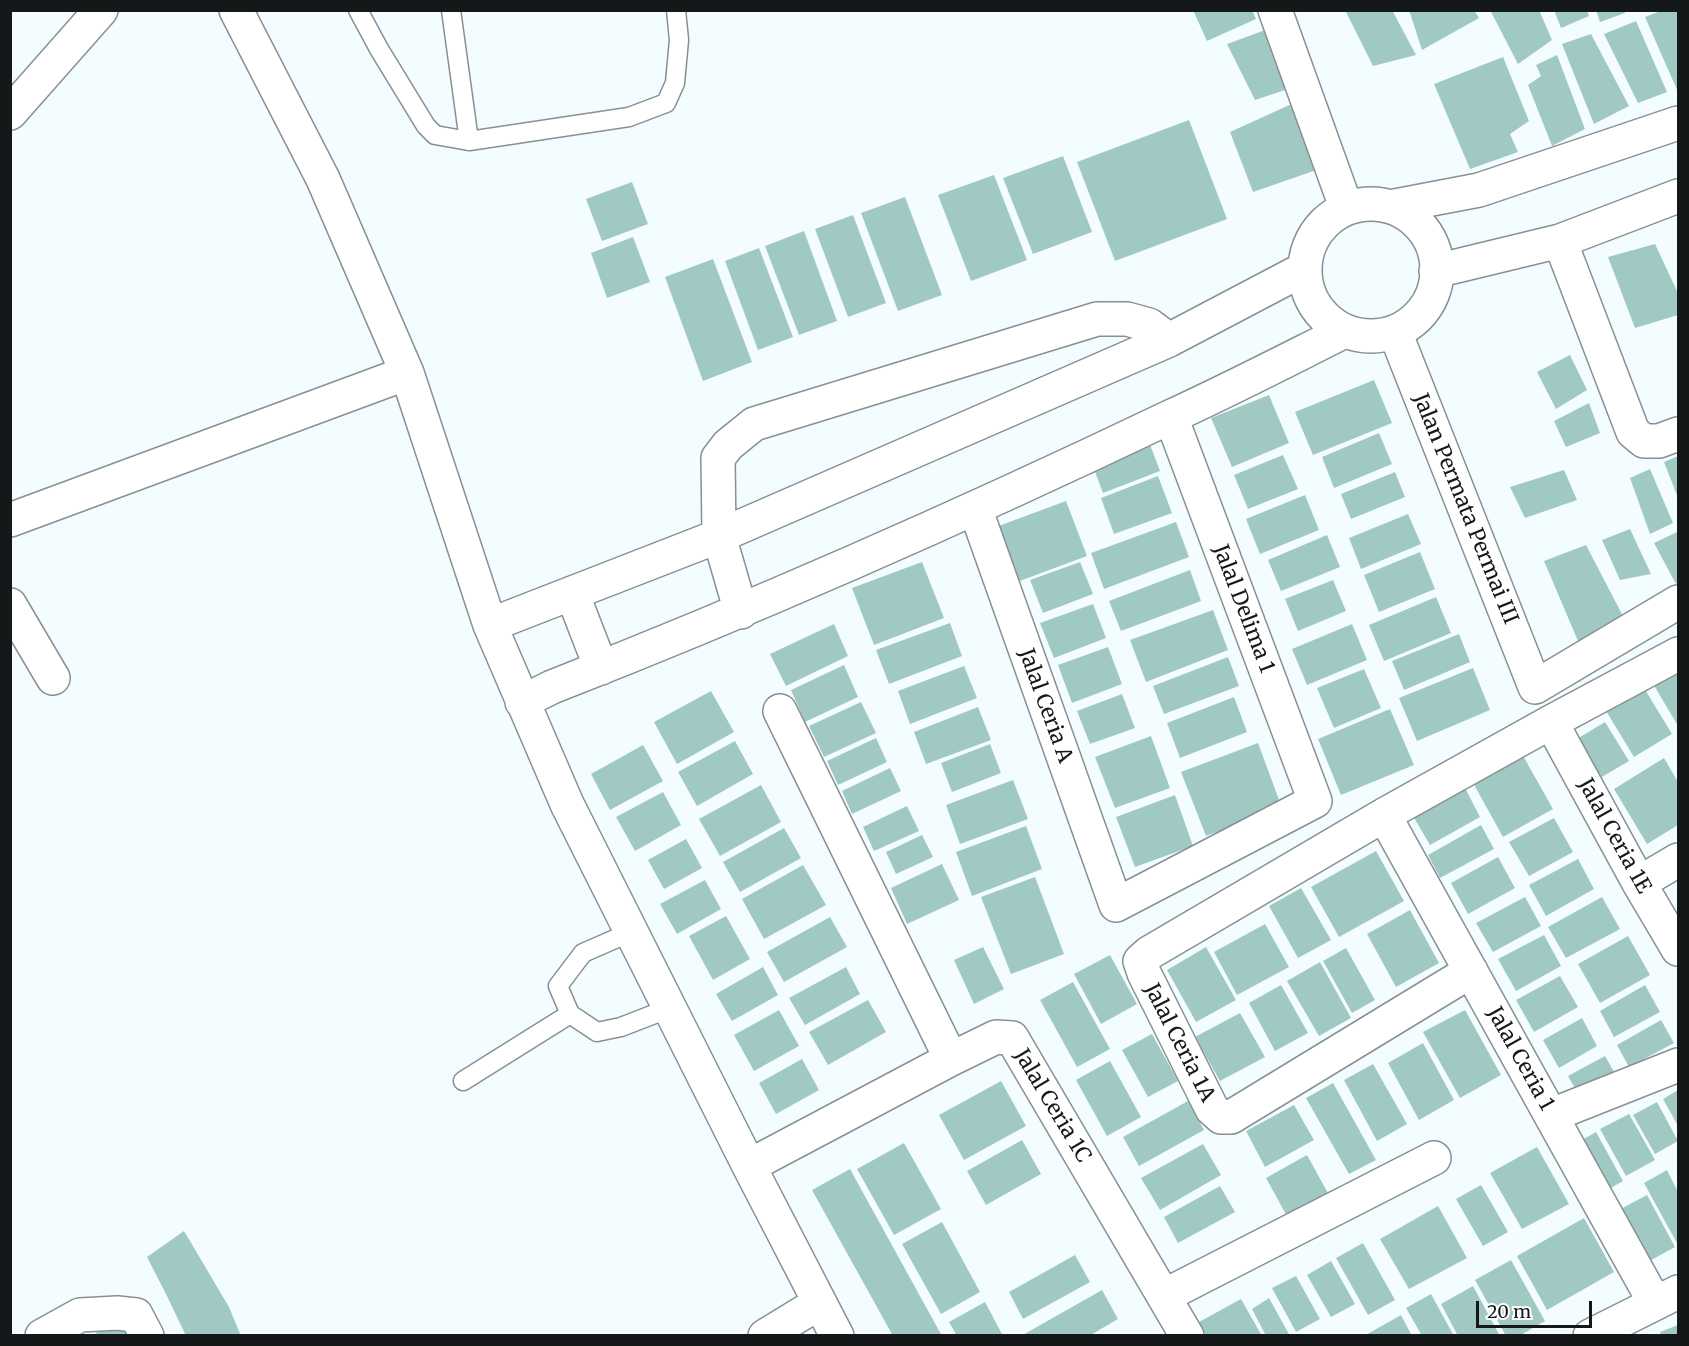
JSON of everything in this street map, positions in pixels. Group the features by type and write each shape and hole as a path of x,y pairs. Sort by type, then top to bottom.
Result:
{"street":[{"path":"10,113 100,10"},
{"path":"236,10 322,179 407,373 490,625 567,804 749,1166 837,1335"},
{"path":"1275,10 1346,207"},
{"path":"1395,206 1417,224 1432,245 1436,271 1432,297 1416,317 1395,332 1370,336 1345,331 1323,316 1310,294 1304,268 1310,242 1324,222 1346,207 1371,204 1395,206 1479,190 1678,123"},
{"path":"1436,271 1560,241 1678,196"},
{"path":"1560,241 1634,432 1644,441 1659,441 1678,434"},
{"path":"490,625 719,536 1168,340 1304,268"},
{"path":"741,612 719,536 718,458 728,445 754,424 1097,319 1127,319 1149,325 1168,340"},
{"path":"522,702 552,687 741,612 975,508 1171,417 1345,331"},
{"name":"Jalan Permata Permai III","path":"1395,332 1535,687 1678,602"},
{"path":"10,520 407,373"},
{"name":"Jalal Delima 1","path":"1116,905 1316,801 1171,417"},
{"name":"Jalal Ceria A","path":"975,508 1116,905"},
{"path":"572,593 601,668"},
{"path":"10,605 53,678"},
{"path":"1384,815 1678,654"},
{"path":"780,711 951,1059"},
{"name":"Jalal Ceria 1E","path":"1551,722 1639,883 1678,949"},
{"name":"Jalal Ceria 1","path":"1384,815 1552,1115 1667,1297"},
{"name":"Jalal Ceria 1A","path":"1384,815 1149,953 1140,961 1212,1109 1221,1117 1231,1117 1471,971"},
{"path":"1639,883 1678,860"},
{"name":"Jalal Ceria 1C","path":"749,1166 996,1037 1012,1038 1187,1335"},
{"path":"1552,1115 1678,1065"},
{"path":"1164,1296 1434,1158"},
{"path":"1590,1335 1667,1297"},
{"path":"765,1335 819,1303"},
{"path":"42,1335 80,1316 117,1312 136,1315 147,1335"}],"lane":[{"path":"358,10 426,126 435,135 469,141 629,117 666,103 675,83 679,40 676,10"},
{"path":"451,10 469,141"},
{"path":"631,932 583,953 558,986 570,1014 597,1032 621,1027 670,1008"},
{"path":"463,1081 570,1014"}],"building":[{"path":"1193,10 1252,10 1256,19 1207,41"},
{"path":"1345,10 1392,10 1416,55 1373,66"},
{"path":"1409,10 1474,10 1479,18 1422,50"},
{"path":"1490,10 1539,10 1552,40 1518,64"},
{"path":"1554,10 1587,10 1589,16 1561,28"},
{"path":"1596,10 1624,10 1625,13 1600,22"},
{"path":"1663,10 1678,10 1678,92 1645,17"},
{"path":"1636,21 1667,92 1638,103 1604,34"},
{"path":"1268,29 1294,87 1255,100 1227,44"},
{"path":"1591,34 1629,106 1594,124 1562,44"},
{"path":"1557,55 1585,129 1552,146 1528,85 1541,76 1536,65"},
{"path":"1503,57 1529,121 1510,134 1518,152 1470,169 1434,84"},
{"path":"1296,102 1328,166 1253,192 1230,132"},
{"path":"1189,120 1227,219 1115,261 1077,162"},
{"path":"1063,156 1092,232 1033,254 1003,178"},
{"path":"994,175 1027,260 971,281 938,195"},
{"path":"632,182 648,224 602,241 586,199"},
{"path":"905,197 942,295 898,311 861,213"},
{"path":"853,215 886,303 848,317 815,229"},
{"path":"804,231 837,321 799,335 765,246"},
{"path":"633,237 650,282 607,298 591,253"},
{"path":"1655,244 1678,293 1678,315 1635,328 1608,257"},
{"path":"759,248 793,337 758,350 725,261"},
{"path":"713,259 752,362 703,381 665,277"},
{"path":"1570,355 1587,390 1556,409 1537,372"},
{"path":"1374,380 1392,423 1313,455 1295,412"},
{"path":"1269,395 1289,443 1232,467 1211,418"},
{"path":"1589,403 1600,433 1566,447 1554,421"},
{"path":"1379,433 1392,464 1334,488 1322,457"},
{"path":"1146,434 1160,471 1103,493 1089,456"},
{"path":"1283,455 1298,489 1248,509 1234,475"},
{"path":"1678,456 1678,498 1664,462"},
{"path":"1650,469 1673,523 1650,534 1630,478"},
{"path":"1564,470 1577,500 1525,518 1510,487"},
{"path":"1395,472 1405,497 1351,519 1341,494"},
{"path":"1158,476 1172,513 1114,534 1101,498"},
{"path":"1305,495 1319,530 1260,554 1246,519"},
{"path":"1066,501 1087,556 1017,582 996,527"},
{"path":"1408,514 1421,544 1361,569 1349,538"},
{"path":"1176,522 1189,557 1104,589 1091,553"},
{"path":"1630,529 1651,574 1620,580 1602,540"},
{"path":"1677,532 1678,582 1676,584 1654,543"},
{"path":"1327,535 1340,567 1281,591 1268,560"},
{"path":"1586,545 1625,620 1578,641 1544,561"},
{"path":"1420,552 1435,589 1379,612 1364,575"},
{"path":"922,562 944,618 874,645 852,588"},
{"path":"1080,562 1093,594 1043,613 1030,580"},
{"path":"1190,570 1201,601 1121,631 1109,601"},
{"path":"1333,580 1346,611 1298,631 1285,599"},
{"path":"1436,597 1451,633 1384,661 1369,625"},
{"path":"1093,604 1106,638 1054,658 1040,623"},
{"path":"1213,610 1228,650 1146,682 1130,640"},
{"path":"950,623 962,656 889,684 876,650"},
{"path":"834,624 848,656 786,686 770,654"},
{"path":"1352,624 1367,660 1307,685 1292,649"},
{"path":"1459,634 1470,662 1404,690 1392,661"},
{"path":"1108,647 1122,684 1072,703 1058,665"},
{"path":"1228,657 1239,686 1164,714 1153,686"},
{"path":"1678,659 1678,726 1649,677"},
{"path":"844,665 858,697 805,722 791,690"},
{"path":"964,666 977,698 910,724 898,691"},
{"path":"1473,668 1490,710 1417,741 1399,698"},
{"path":"1364,669 1381,708 1334,728 1317,688"},
{"path":"1641,683 1672,734 1634,757 1603,706"},
{"path":"711,691 734,732 677,764 654,722"},
{"path":"1122,694 1135,728 1090,744 1077,711"},
{"path":"1234,697 1247,732 1180,758 1167,723"},
{"path":"861,702 876,733 824,757 809,726"},
{"path":"978,707 991,740 926,764 914,732"},
{"path":"1390,709 1414,765 1341,795 1318,739"},
{"path":"1605,722 1629,761 1595,781 1572,742"},
{"path":"1151,736 1170,788 1115,808 1095,757"},
{"path":"876,738 887,762 838,785 827,761"},
{"path":"735,741 753,774 697,806 678,772"},
{"path":"1258,743 1282,808 1206,836 1181,772"},
{"path":"990,744 1001,773 952,792 941,763"},
{"path":"643,745 663,781 610,810 591,774"},
{"path":"1522,754 1553,809 1503,837 1472,781"},
{"path":"1664,758 1678,782 1678,825 1647,844 1614,789"},
{"path":"890,768 901,791 852,814 842,791"},
{"path":"1013,780 1028,819 960,844 946,805"},
{"path":"1462,782 1480,817 1430,845 1410,811"},
{"path":"761,785 781,822 720,856 699,819"},
{"path":"663,792 681,825 635,851 616,817"},
{"path":"1175,795 1193,846 1135,867 1116,817"},
{"path":"907,806 919,831 874,851 863,827"},
{"path":"1554,818 1573,852 1529,876 1509,842"},
{"path":"1481,825 1494,849 1440,878 1428,855"},
{"path":"1026,826 1042,869 972,896 956,852"},
{"path":"784,828 801,858 740,892 723,862"},
{"path":"922,835 933,857 896,874 886,852"},
{"path":"686,839 702,868 664,889 648,860"},
{"path":"1376,851 1404,901 1339,937 1311,887"},
{"path":"1498,857 1515,888 1468,914 1451,883"},
{"path":"1578,859 1594,889 1546,916 1529,885"},
{"path":"942,864 959,900 907,924 891,888"},
{"path":"803,865 826,905 764,939 742,899"},
{"path":"1035,877 1064,954 1011,974 981,897"},
{"path":"705,880 721,909 677,934 660,904"},
{"path":"1301,888 1331,940 1298,958 1269,906"},
{"path":"1525,897 1541,926 1493,952 1476,923"},
{"path":"1602,897 1620,929 1566,958 1548,927"},
{"path":"1410,910 1439,963 1396,987 1367,934"},
{"path":"726,916 750,959 713,980 689,936"},
{"path":"830,917 847,947 784,982 767,952"},
{"path":"1265,924 1289,967 1237,995 1214,952"},
{"path":"1544,935 1561,966 1516,991 1498,959"},
{"path":"1628,936 1650,975 1600,1003 1578,964"},
{"path":"983,947 1004,989 974,1004 954,960"},
{"path":"1206,947 1236,1000 1196,1022 1167,970"},
{"path":"1346,948 1375,1000 1352,1013 1323,961"},
{"path":"1110,955 1137,1004 1101,1024 1074,974"},
{"path":"1320,962 1351,1018 1319,1036 1287,981"},
{"path":"763,967 778,995 732,1021 716,994"},
{"path":"846,967 860,994 805,1025 789,998"},
{"path":"1560,976 1578,1007 1534,1032 1516,1000"},
{"path":"1073,982 1110,1049 1077,1067 1040,1000"},
{"path":"1281,985 1308,1033 1275,1051 1249,1003"},
{"path":"1645,985 1660,1012 1614,1037 1600,1011"},
{"path":"868,1000 886,1032 828,1065 809,1032"},
{"path":"779,1010 799,1046 754,1071 734,1035"},
{"path":"1465,1010 1501,1075 1460,1098 1423,1032"},
{"path":"1240,1013 1265,1057 1220,1081 1195,1037"},
{"path":"1582,1018 1597,1046 1559,1068 1543,1040"},
{"path":"1661,1020 1674,1043 1629,1067 1617,1045"},
{"path":"1152,1034 1178,1081 1148,1097 1122,1050"},
{"path":"1423,1043 1454,1100 1419,1120 1388,1063"},
{"path":"1605,1056 1618,1079 1581,1099 1568,1076"},
{"path":"802,1059 819,1090 776,1114 759,1083"},
{"path":"1110,1061 1141,1117 1107,1136 1076,1080"},
{"path":"1373,1064 1407,1124 1377,1141 1344,1080"},
{"path":"1001,1081 1026,1126 964,1160 939,1115"},
{"path":"1333,1083 1376,1160 1349,1174 1306,1098"},
{"path":"1678,1090 1678,1126 1663,1099"},
{"path":"1188,1101 1204,1130 1139,1166 1123,1137"},
{"path":"1657,1102 1678,1141 1655,1154 1633,1115"},
{"path":"1294,1105 1314,1140 1265,1167 1246,1131"},
{"path":"1629,1114 1655,1160 1626,1176 1600,1129"},
{"path":"1596,1132 1623,1181 1600,1194 1573,1145"},
{"path":"1022,1140 1041,1174 986,1205 967,1171"},
{"path":"904,1143 941,1209 894,1235 857,1169"},
{"path":"1203,1144 1221,1175 1160,1210 1141,1178"},
{"path":"1537,1147 1569,1204 1522,1229 1490,1173"},
{"path":"1307,1155 1329,1195 1288,1218 1266,1178"},
{"path":"850,1169 942,1336 893,1336 812,1190"},
{"path":"1667,1170 1678,1192 1678,1245 1644,1183"},
{"path":"1481,1185 1508,1232 1483,1246 1456,1199"},
{"path":"1220,1186 1235,1212 1178,1243 1164,1217"},
{"path":"1647,1195 1675,1247 1644,1264 1613,1213"},
{"path":"1438,1206 1467,1258 1409,1289 1380,1239"},
{"path":"1584,1218 1614,1272 1547,1310 1517,1256"},
{"path":"942,1222 980,1292 941,1314 902,1244"},
{"path":"184,1231 229,1307 241,1336 186,1336 147,1257"},
{"path":"1363,1243 1395,1300 1368,1315 1336,1258"},
{"path":"1075,1255 1090,1282 1023,1319 1009,1292"},
{"path":"1511,1260 1545,1321 1519,1336 1506,1336 1475,1280"},
{"path":"1331,1261 1355,1304 1331,1317 1307,1275"},
{"path":"1296,1276 1320,1319 1296,1332 1272,1288"},
{"path":"1473,1286 1500,1336 1458,1336 1441,1304"},
{"path":"1102,1290 1118,1319 1089,1336 1021,1336"},
{"path":"1431,1294 1454,1336 1422,1336 1406,1308"},
{"path":"1269,1298 1290,1336 1266,1336 1252,1309"},
{"path":"1241,1299 1262,1336 1206,1336 1199,1322"},
{"path":"985,1302 1003,1336 957,1336 949,1322"},
{"path":"1401,1315 1412,1336 1364,1336"},
{"path":"135,1319 138,1336 97,1336 95,1326"},
{"path":"1678,1325 1678,1336 1661,1336 1660,1332"}]}
